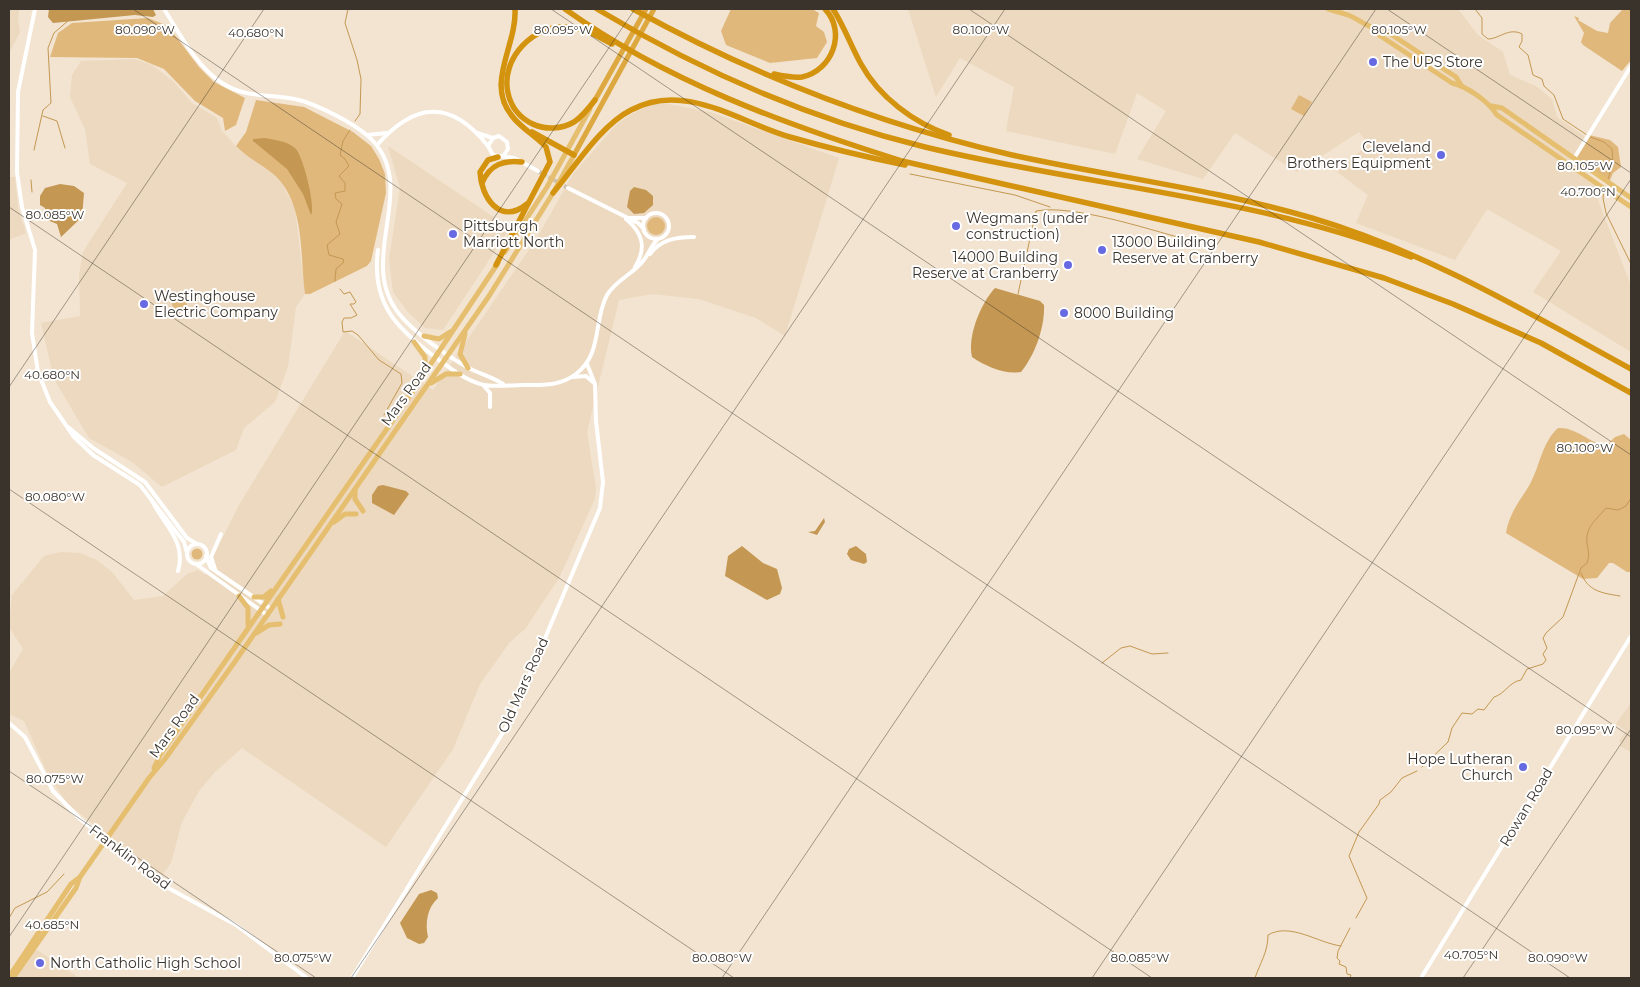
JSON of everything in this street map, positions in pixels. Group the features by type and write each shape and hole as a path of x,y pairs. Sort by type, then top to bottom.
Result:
{"highway":[{"path":"496,265 549,167 550,157 546,147 524,130 505,106 500,86 514,30 515,9"},
{"path":"565,9 612,40 653,63"},
{"path":"597,9 661,45 742,84 860,128 949,153 1241,208 1304,222 1375,244 1462,277"},
{"path":"633,9 732,58 846,105 936,135 1310,217 1392,245 1462,277 1525,309 1631,369"},
{"name":"Mars Road","path":"595,100 646,9"},
{"path":"732,58 786,77 800,77 810,74 824,65 835,43 834,23 825,9"},
{"path":"833,9 862,66 890,100 927,125 984,147"},
{"name":"Mars Road","path":"571,153 625,62 653,10"},
{"path":"595,100 583,115 568,125 553,128 535,126 520,115 509,98 507,83 512,62 524,44 543,30 564,26 583,29 748,107 845,143 902,160 1259,242 1384,278 1453,304 1541,343 1631,393"},
{"path":"553,193 620,116 643,104 671,99 712,107 788,136 858,155 1010,185"},
{"path":"517,122 571,153"},
{"path":"501,156 484,163 480,172 484,195 497,209 505,211 517,209 530,200"},
{"path":"482,183 496,165 504,161 522,162"}],"main road":[{"path":"1328,9 1338,14 1344,11 1376,30 1383,29 1406,43 1456,77 1461,85 1492,106 1502,108 1631,198"},
{"name":"Mars Road","path":"13,978 76,888 80,877 150,776 166,759 468,327 553,193 595,100"},
{"path":"1492,106 1497,115 1631,207"},
{"name":"Mars Road","path":"150,776 160,755 440,350 571,153"},
{"path":"424,336 440,339 456,326"},
{"path":"468,327 460,350 461,358 468,368"},
{"path":"414,342 425,357 424,373"},
{"path":"426,387 442,376 452,373 460,374"},
{"path":"355,487 355,499 363,512"},
{"path":"329,525 345,514 356,514"},
{"path":"254,597 261,598 268,594 300,553"},
{"path":"239,596 249,612 247,629"},
{"path":"278,598 283,618"},
{"path":"254,634 269,625 280,624"},
{"name":"Mars Road","path":"9,977 71,884 80,877"}],"street":[{"path":"35,9 18,92 18,184 35,255 32,333 35,361 46,393 66,426 86,449 135,480 148,493 184,542 189,560 267,615"},
{"path":"164,9 202,66 224,85 250,95 306,102 367,135 377,145 387,162 390,175 389,204 382,260 384,283 396,310 411,327 440,350 468,368 503,384 545,386 564,382 587,364 597,340 607,295 634,269 658,239 668,231 667,219 657,213 646,218 622,216"},
{"path":"1570,165 1631,66"},
{"path":"377,145 404,119 416,113 428,111 455,117 478,133 493,138 499,136 505,140 514,158"},
{"path":"367,135 388,133"},
{"path":"478,133 488,146 491,154 514,158 538,171"},
{"path":"488,146 493,138"},
{"path":"501,156 508,149"},
{"path":"568,188 638,223 648,235 658,239"},
{"path":"622,216 638,230 642,241 642,253 634,269"},
{"path":"644,230 646,218"},
{"path":"634,269 648,250 648,235"},
{"path":"634,269 643,263 656,246 665,241 694,237"},
{"path":"378,250 377,280 383,301 396,325 414,342 460,374 482,385 495,387 503,384"},
{"name":"Old Mars Road","path":"352,978 510,721 600,508 603,498 603,482 596,421 595,384 587,364"},
{"path":"571,378 586,376 595,384"},
{"path":"482,385 490,393 490,407"},
{"path":"66,426 93,448 145,482 187,538 204,548 210,566 271,609"},
{"path":"148,493 179,546 181,561 178,571"},
{"path":"218,572 212,565 210,557 221,534"},
{"path":"187,553 190,546 197,544"},
{"path":"196,564 202,562 206,556"},
{"name":"Rowan Road","path":"1421,978 1631,636"},
{"name":"Franklin Road","path":"9,723 25,737 42,773 62,802 161,884 236,925 306,978"}],"shaded area":[{"path":"9,9 19,9 20,32 9,53"},
{"path":"49,9 153,9 156,15 153,17 135,15 53,23 48,17"},
{"path":"731,9 812,9 819,13 816,26 824,32 827,42 817,58 770,63 726,45 721,31"},
{"path":"908,9 1342,9 1346,13 1349,9 1458,9 1478,35 1503,52 1510,75 1536,86 1552,99 1557,117 1587,138 1571,165 1603,187 1598,200 1631,286 1631,352 1533,292 1561,251 1487,209 1455,260 1356,223 1368,195 1337,172 1368,144 1359,132 1297,172 1235,133 1203,179 1137,159 1166,111 1137,93 1115,154 1006,131 1014,87 960,58 936,97"},
{"path":"1623,9 1631,9 1631,60 1622,71 1583,45 1581,42 1584,33 1574,16 1597,31 1608,33 1610,23"},
{"path":"148,18 168,26 199,67 214,82 245,98 236,125 225,131 223,118 195,101 164,69 137,58 50,57 58,33 72,23"},
{"path":"134,59 152,65 174,82 192,103 217,118 222,131 241,152 263,165 281,182 295,208 305,294 296,307 288,367 275,402 244,428 236,450 162,487 132,462 89,438 54,379 41,323 80,316 79,275 83,252 127,183 90,164 85,129 70,97 72,75 81,61"},
{"path":"1299,95 1312,102 1304,116 1291,109"},
{"path":"256,100 304,107 353,132 371,146 385,174 386,193 371,261 367,266 310,294 305,294 298,222 289,194 276,177 236,146 246,132"},
{"path":"663,103 710,112 839,158 785,336 756,318 699,299 652,294 619,300 587,432 596,488 595,499 559,578 525,629 510,642 480,684 453,749 386,847 242,748 215,772 199,791 182,822 171,863 160,878 67,803 48,775 24,721 9,714 9,673 23,649 9,627 12,595 44,556 61,552 80,553 97,560 112,572 134,600 163,596 187,574 198,570 205,575 214,565 213,557 239,505 345,331 433,390 537,238 573,174 617,124 635,112 653,104"},
{"path":"1589,135 1610,140 1618,147 1621,167 1613,173 1609,183 1575,159"},
{"path":"265,138 288,144 295,148 298,153 302,160 310,192 312,202 311,215 303,194 287,169 253,141 253,139"},
{"path":"388,146 510,228 443,330 425,328 407,311 393,292 389,259 400,188"},
{"path":"9,177 15,177 18,208 26,233 9,240"},
{"path":"60,184 74,186 84,193 82,217 61,237 57,224 45,219 45,208 40,205 40,196 45,188"},
{"path":"634,187 646,190 653,196 653,205 644,213 634,214 627,207 630,191"},
{"path":"656,217 662,220 665,226 662,232 656,235 650,232 647,226 650,220"},
{"path":"995,288 1040,301 1044,305 1043,322 1038,340 1031,357 1021,372 1015,373 995,369 972,357 972,339 976,320"},
{"path":"176,292 183,295 187,302 185,310 178,314 172,303"},
{"path":"1558,428 1571,430 1606,446 1615,437 1624,434 1631,440 1631,572 1627,572 1613,563 1609,563 1597,578 1583,579 1506,533 1512,513 1530,484 1548,440"},
{"path":"383,485 406,491 409,494 394,515 372,503 372,495 378,486"},
{"path":"824,518 825,522 817,535 808,532 815,531"},
{"path":"742,546 763,563 777,569 782,588 780,594 767,600 725,576 728,556"},
{"path":"856,546 866,554 867,562 864,564 851,560 847,554 849,549"},
{"path":"197,548 203,554 197,560 191,554"},
{"path":"1631,703 1631,752 1620,746 1622,743 1619,741 1626,731 1616,724"},
{"path":"431,890 437,893 438,898 431,906 428,916 428,937 424,943 419,944 407,938 400,923 419,894"},
{"name":"North Catholic High School","path":"34,948 79,978 13,978"}],"waterway":[{"path":"348,9 345,23 361,79 360,114 355,121"},
{"path":"1475,9 1482,18 1482,34 1488,39 1513,32 1522,34 1522,41 1519,47 1528,55 1533,75 1542,79 1544,86 1554,95 1563,119 1587,135"},
{"path":"34,150 43,110 51,103 48,48 54,33 69,20"},
{"path":"43,116 57,121 65,148"},
{"path":"335,281 336,269 344,262 343,259 329,255 327,245 340,234 336,222 342,204 336,199 335,193 345,191 345,183 339,176 349,166 340,155 343,141 350,130"},
{"path":"1590,137 1604,142 1612,149 1613,163 1608,179"},
{"path":"910,174 1015,195 1050,207"},
{"path":"31,180 32,192"},
{"path":"1604,190 1603,198 1606,213 1631,264"},
{"path":"1018,294 1036,211 1069,211 1089,214 1185,239"},
{"path":"340,289 344,294 350,292 356,302 350,304 357,315 351,318 344,318 342,322 343,332 352,331 358,335 379,360 401,374 402,383 384,415"},
{"path":"1422,767 1448,742 1452,728 1462,713 1472,714 1478,709 1484,710 1494,697 1513,683 1521,680 1527,669 1543,664 1546,660 1543,654 1547,648 1543,638 1563,617 1581,568 1587,563 1589,555 1587,537 1590,528 1606,508 1618,510 1626,506 1631,498"},
{"path":"1581,573 1587,584 1596,590 1620,596"},
{"path":"1102,663 1121,648 1130,646 1152,654 1168,653"},
{"path":"1356,918 1367,898 1349,856 1359,832 1380,800 1391,792 1402,778 1417,771"},
{"path":"9,918 15,908 47,892 64,874"},
{"path":"1350,928 1338,951 1337,958 1340,961 1339,964 1346,967 1347,974 1351,975 1350,978"},
{"path":"1255,978 1265,952 1268,935 1285,931 1295,932 1341,946"}],"tunnel":[{"path":"538,171 568,188"}],"place":[{"name":"The UPS Store","path":"1373,62"},
{"name":"Cleveland Brothers Equipment","path":"1441,155"},
{"name":"Wegmans (under construction)","path":"956,226"},
{"name":"Pittsburgh Marriott North","path":"453,234"},
{"name":"13000 Building Reserve at Cranberry","path":"1102,250"},
{"name":"14000 Building Reserve at Cranberry","path":"1068,265"},
{"name":"Westinghouse Electric Company","path":"144,304"},
{"name":"8000 Building","path":"1064,313"},
{"name":"Hope Lutheran Church","path":"1523,767"},
{"name":"North Catholic High School","path":"40,963"}]}
